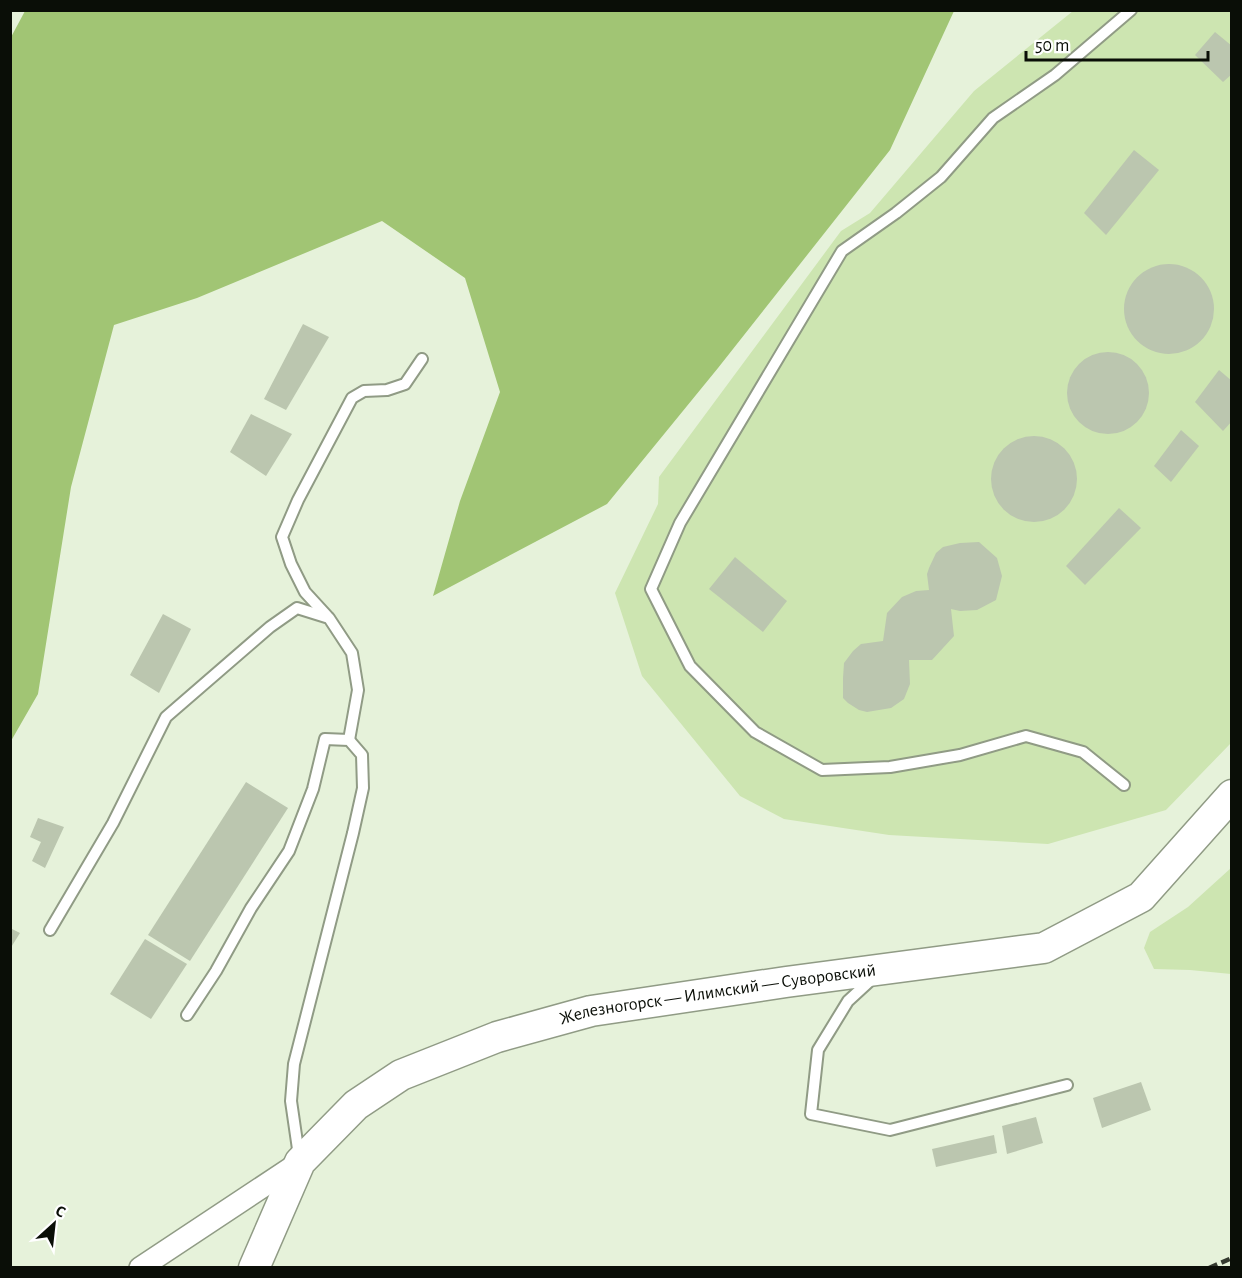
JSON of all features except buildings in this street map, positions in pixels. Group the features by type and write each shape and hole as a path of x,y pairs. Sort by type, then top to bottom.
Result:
{"street":[{"name":"Железногорск — Илимский — Суворовский","path":"254,1268 300,1162 356,1105 401,1075 497,1037 591,1011 1044,948 1141,897 1232,795"},
{"path":"140,1268 300,1162"}],"lane":[{"path":"1124,785 1083,752 1026,736 960,755 890,767 822,770 755,732 690,666 651,588 680,523 842,251 896,213 941,177 993,118 1055,75 1131,10"},
{"path":"349,740 358,690 352,653 329,618 304,592 282,537 298,500 352,398 364,391 387,390 405,384 422,359"},
{"path":"50,930 113,823 166,717 270,627 297,608 329,618"},
{"path":"187,1015 216,971 251,908 289,851 313,789 325,739 349,740 362,755 363,788 326,947 294,1064 291,1101 300,1162"},
{"path":"882,969 848,1001 818,1050 811,1114 890,1130 1067,1085"}],"green space":[{"path":"25,11 954,11 890,150 607,504 433,596 460,501 500,392 465,278 382,221 197,298 114,325 71,487 38,694 11,741 10,39"},
{"path":"1073,11 1231,11 1231,743 1166,810 1048,844 889,835 784,819 740,796 642,676 615,593 658,504 659,477 841,231 870,213 974,91"},
{"path":"1231,868 1231,974 1154,969 1144,948 1150,932 1188,907"}],"railway":[{"path":"1209,1268 1232,1258"}]}
